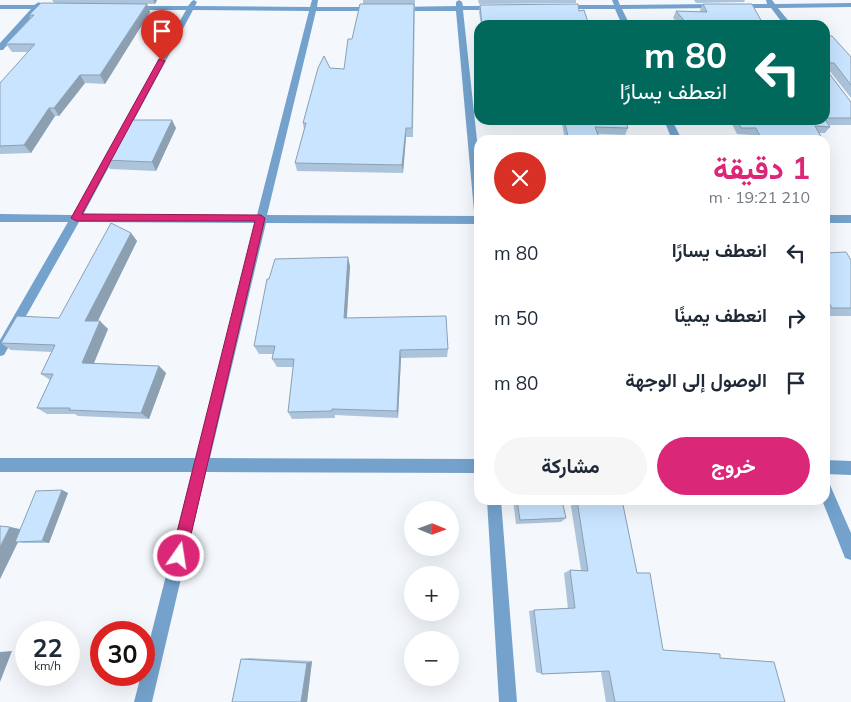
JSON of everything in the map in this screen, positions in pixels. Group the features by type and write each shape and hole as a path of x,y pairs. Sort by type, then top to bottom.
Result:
{"street":[{"path":"0,48 43,0"},
{"path":"616,3 624,20"},
{"path":"558,7 616,3 851,5"},
{"path":"771,3 784,20"},
{"path":"0,351 76,218 193,4"},
{"path":"123,8 193,4 314,5 381,9"},
{"path":"459,4 474,159"},
{"path":"391,9 459,4 499,8"},
{"path":"143,702 314,5"},
{"path":"0,7 56,7"},
{"path":"0,218 474,220"},
{"path":"830,219 851,219"},
{"path":"0,465 474,466"},
{"path":"830,467 851,468"},
{"path":"830,502 851,552"},
{"path":"494,505 508,702"}],"building":[{"path":"41,3 147,4 100,75 80,75 54,108 49,108 24,145 0,146 0,83 35,44 6,44 34,15 29,15"},
{"path":"360,4 414,4 412,128 406,128 402,165 295,163 306,123 303,123 318,68 324,56 330,68 344,69 348,39 352,39"},
{"path":"578,4 579,11 584,10 587,20 482,20 480,5"},
{"path":"703,4 752,4 761,20 684,20 676,11 707,12"},
{"path":"830,36 851,57 851,85 834,63 830,63"},
{"path":"830,75 851,102 851,118 830,118"},
{"path":"128,120 172,120 152,162 104,160"},
{"path":"565,125 627,125 628,128 595,127 598,135 568,135"},
{"path":"740,125 829,125 830,127 815,126 820,135 760,135 756,128 741,128"},
{"path":"111,223 131,233 85,321 100,321 82,363 159,366 141,413 69,410 70,408 37,408 53,374 41,374 55,345 1,343 17,316 59,318"},
{"path":"846,252 851,260 851,308 832,308 830,305 830,253"},
{"path":"348,257 344,318 446,316 448,349 400,350 397,411 332,409 332,411 288,412 294,359 272,359 275,346 254,346 267,279 269,279 275,259"},
{"path":"62,490 42,541 15,542 36,491"},
{"path":"518,505 563,505 566,518 520,520"},
{"path":"578,505 623,505 637,573 650,573 663,650 720,654 720,658 774,662 785,702 615,702 609,671 542,674 534,610 575,608 570,570 588,571"},
{"path":"0,526 10,527 0,547"},
{"path":"241,659 307,663 301,702 232,702"}],"route":[{"path":"162,61 76,218 261,218 179,556"}]}
